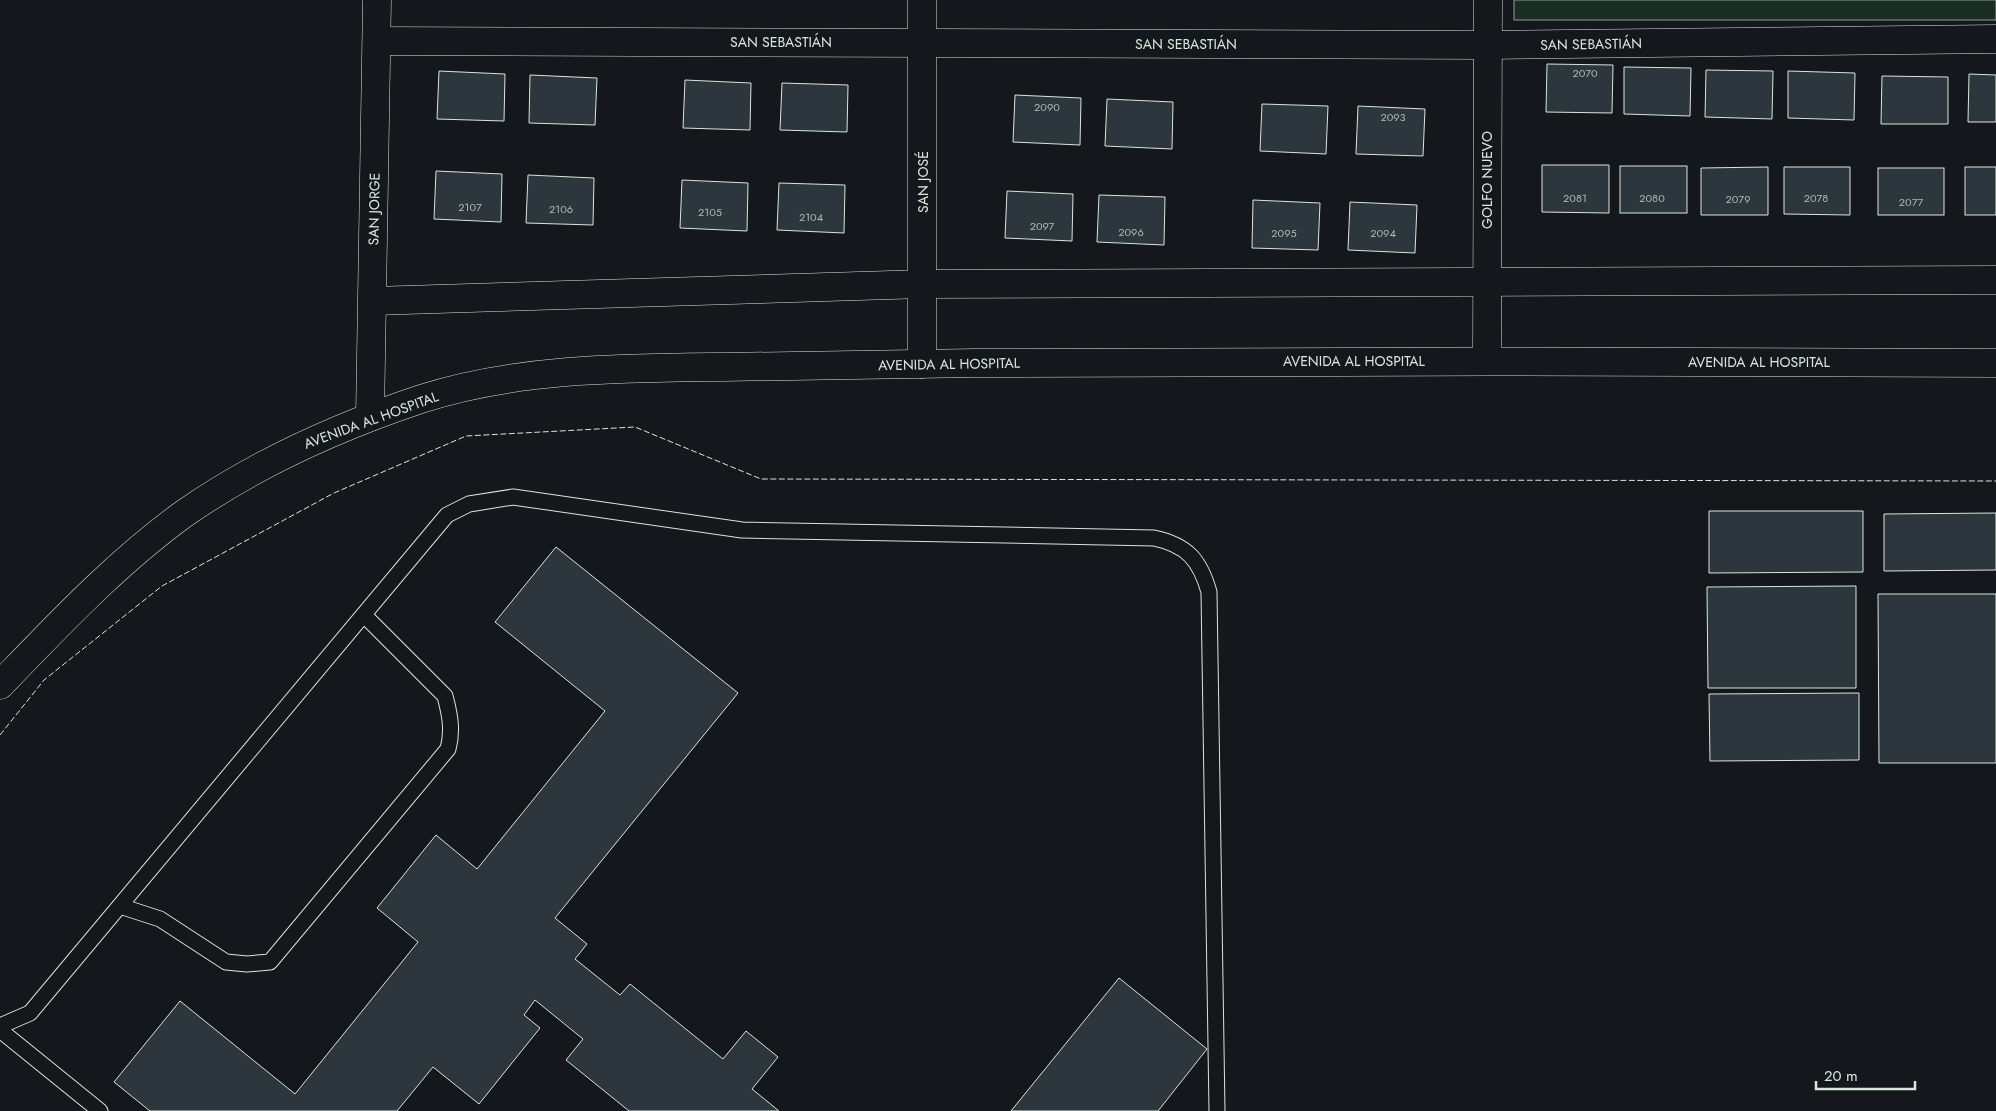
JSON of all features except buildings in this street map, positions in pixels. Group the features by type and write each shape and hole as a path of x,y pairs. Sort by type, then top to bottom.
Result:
{"street":[{"name":"SAN JORGE","path":"370,418 377,0"},
{"name":"SAN JOSÉ","path":"922,0 922,364"},
{"name":"GOLFO NUEVO","path":"1487,360 1488,0"},
{"name":"SAN SEBASTIÁN","path":"377,41 1488,45 1996,39"},
{"path":"373,302 923,284 1996,280"},
{"name":"AVENIDA AL HOSPITAL","path":"0,685 60,622 132,556 184,514 244,476 298,447 370,418 427,397 490,382 559,374 650,368 922,364 1487,360 1996,362"}],"lane":[{"path":"0,1026 30,1013 447,515 469,504 513,497 742,530 1154,538 1180,546 1204,574 1209,592 1217,1111"},
{"path":"120,906 160,919 226,962 247,964 270,962 448,749 452,735 445,696 364,615"},
{"path":"0,1030 100,1111"}],"green space":[{"path":"1514,0 1996,0 1996,20 1514,20"}],"fence":[{"path":"0,735 44,680 162,586 334,493 466,436 635,427 761,479 1996,481"}]}
